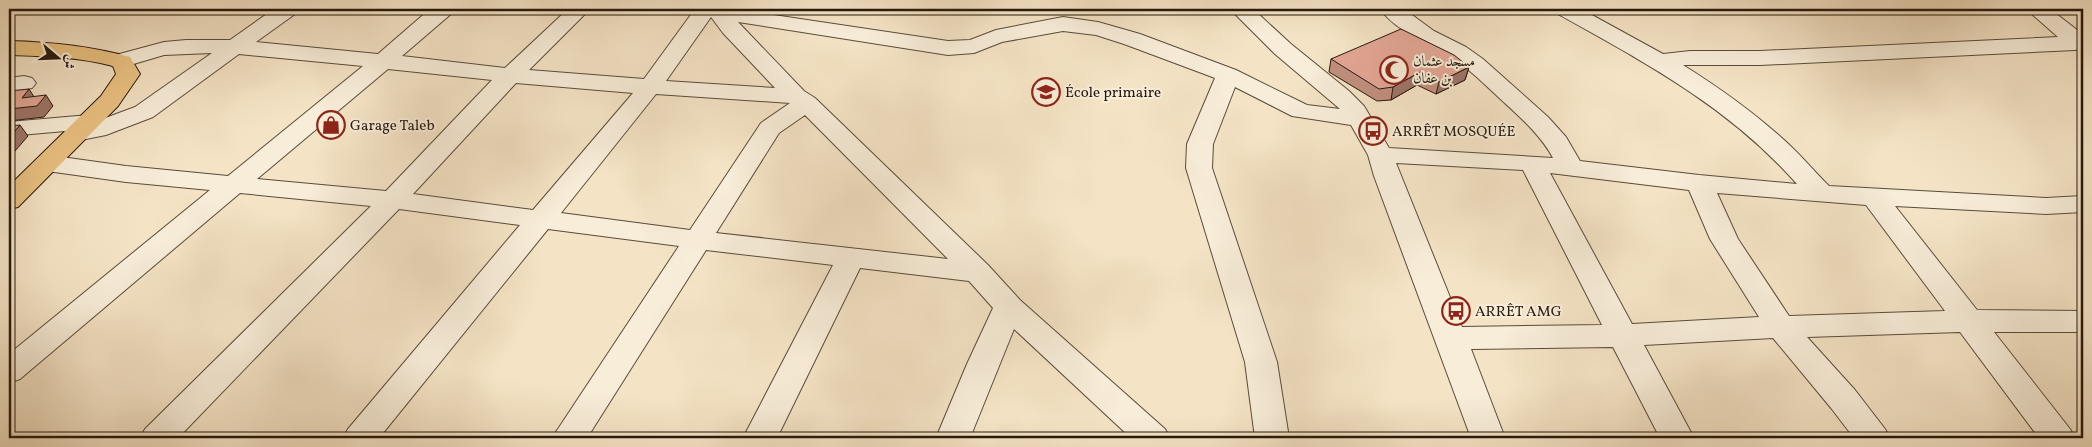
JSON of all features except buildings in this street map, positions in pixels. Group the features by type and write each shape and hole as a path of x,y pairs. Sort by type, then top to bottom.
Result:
{"main road":[{"path":"9,48 63,50 105,56 120,61 128,74 110,101 9,201"}],"street":[{"path":"9,129 82,128 97,130 144,112 287,9"},
{"path":"9,371 443,9"},
{"path":"157,438 393,200 510,75 580,9"},
{"path":"1240,9 1283,49 1341,96 1355,111 1381,156 1488,438"},
{"path":"1391,9 1426,36 1458,52 1475,64 1539,122 1557,142 1571,167"},
{"path":"1566,9 1658,60 1742,116 1774,144 1821,194"},
{"path":"1658,60 1760,58 2075,43 2073,38 2037,9"},
{"path":"714,10 948,48 974,46 1004,35 1063,24 1098,29 1132,38 1228,75 1301,111 1359,119"},
{"path":"360,438 650,87 673,52 714,10"},
{"path":"714,10 801,99 978,272 1009,307 1153,438"},
{"path":"120,61 152,50 201,46 232,47 384,60 510,75 801,99"},
{"path":"1228,75 1200,144 1199,168 1261,362 1272,438"},
{"path":"569,438 770,128 801,99"},
{"path":"1381,156 1532,163 1699,183 1821,194 2046,206 2083,204"},
{"path":"47,163 126,174 393,200 699,240 978,272"},
{"path":"1532,163 1677,438"},
{"path":"1699,183 1724,239 1781,328 1843,399 1873,438"},
{"path":"1873,196 2058,438"},
{"path":"760,438 851,258"},
{"path":"953,438 983,364 1009,307"},
{"path":"1451,338 1623,336 1968,321 2083,321"}],"place":[{"name":"مسجد عثمان بن عفان","path":"1394,70"},
{"name":"École primaire","path":"1046,92"},
{"name":"Garage Taleb","path":"331,125"},
{"name":"ARRÊT MOSQUÉE","path":"1373,131"},
{"name":"ARRÊT AMG","path":"1456,311"}]}
